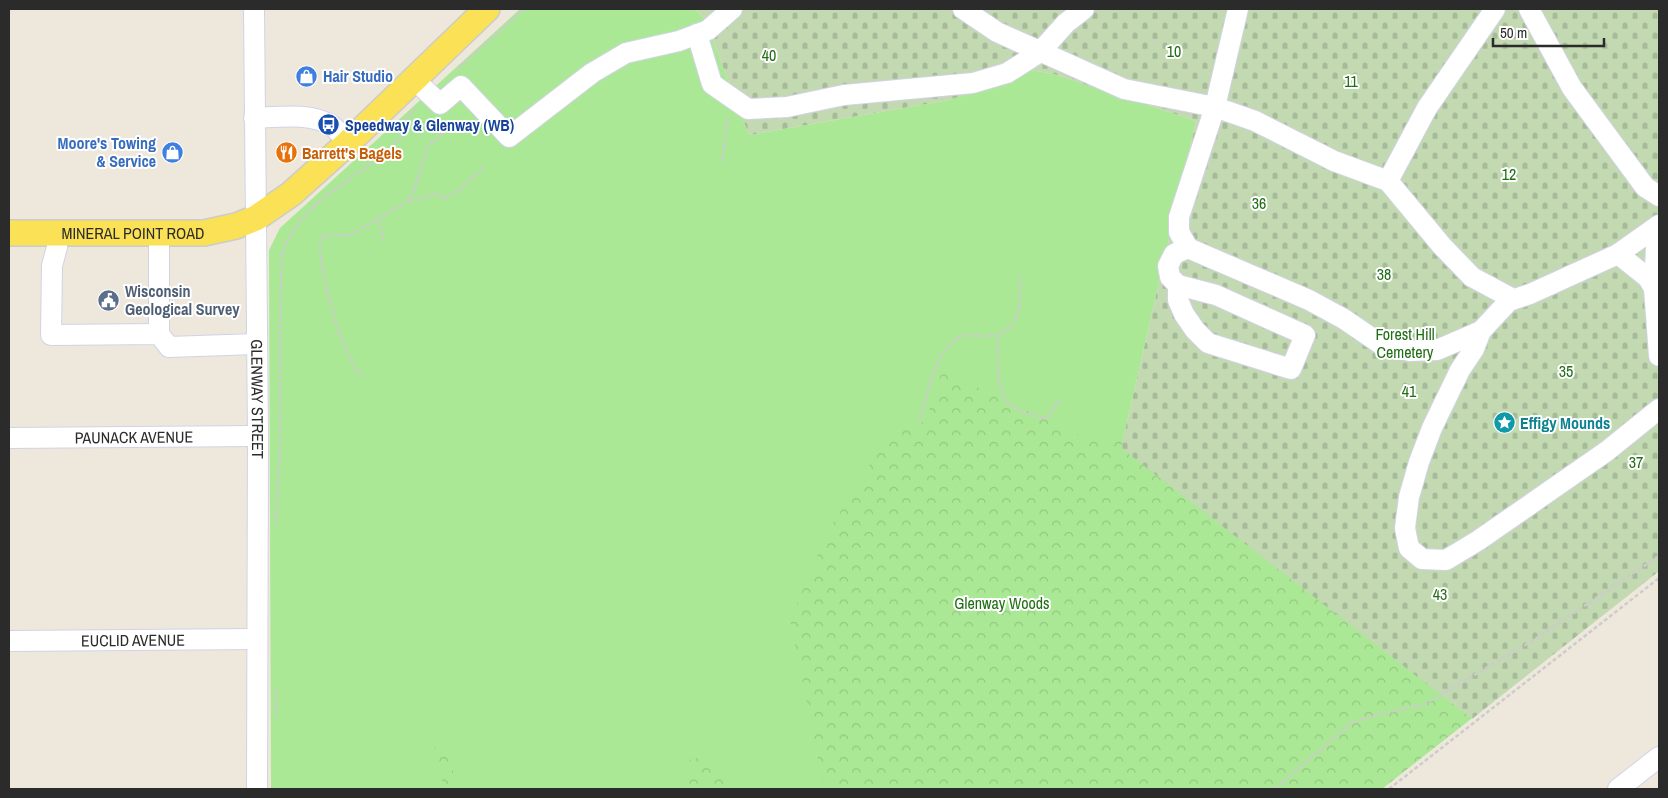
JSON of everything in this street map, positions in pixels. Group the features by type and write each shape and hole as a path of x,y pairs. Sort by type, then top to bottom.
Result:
{"main road":[{"name":"MINERAL POINT ROAD","path":"9,234 204,232 236,226 256,218 291,194 348,143 422,87 483,10"}],"street":[{"name":"GLENWAY STREET","path":"254,9 258,436 257,789"},
{"path":"422,87 440,104 461,86 509,138 592,73 626,54 708,30 732,9"},
{"path":"963,9 997,32 1124,89 1215,107 1255,121 1334,161 1388,181 1442,246 1472,277 1513,299"},
{"path":"697,34 712,84 748,109 786,107 844,95 973,82 1007,73 1040,52 1066,23 1084,9"},
{"path":"1238,9 1215,107 1179,216 1179,232 1188,248 1309,300 1344,318 1382,345 1410,350 1437,350 1481,331 1513,299 1530,294 1618,254 1658,226"},
{"path":"1388,181 1427,108 1495,9"},
{"path":"1528,9 1572,88 1645,188 1659,196"},
{"path":"254,118 321,120 333,126 348,143"},
{"path":"1658,226 1654,288 1659,356"},
{"path":"58,233 57,247 52,266 51,335 159,334"},
{"path":"159,233 159,334 169,347 257,344"},
{"path":"1178,285 1178,300 1184,314 1195,330 1208,343 1290,369 1305,335 1216,295 1178,285 1170,277 1168,266 1174,254 1188,248"},
{"path":"1618,254 1648,278 1654,288"},
{"path":"1481,331 1474,349 1460,370 1432,428 1419,462 1409,497 1405,528 1409,548 1422,559 1446,560 1479,540 1607,451 1659,409"},
{"name":"PAUNACK AVENUE","path":"9,438 258,436"},
{"name":"EUCLID AVENUE","path":"9,641 256,639"},
{"path":"1618,789 1659,757"}],"path":[{"path":"457,69 524,9"},
{"path":"276,524 280,446 281,257 299,223 315,205 330,191 384,153 401,138 422,87"},
{"path":"722,161 726,124 732,98"},
{"path":"408,201 414,191 426,147 448,129"},
{"path":"362,375 356,372 350,364 339,334 321,254 320,240 322,236 327,234 350,235 379,219 394,207 408,201 438,194 445,199 458,190 484,166"},
{"path":"379,219 383,241"},
{"path":"920,422 935,367 953,342 963,336 997,336 1008,329 1016,316 1020,292 1020,275"},
{"path":"997,336 1000,385 1003,397 1010,406 1029,415 1047,418 1060,400"},
{"path":"1275,789 1350,723 1426,704 1532,642 1659,556"},
{"path":"1389,789 1659,578"},
{"path":"276,680 276,719"}],"green space":[{"path":"520,9 695,9 705,19 749,135 949,100 1001,83 1030,70 1054,74 1196,121 1121,448 845,789 271,789 269,250 280,228"},
{"name":"Forest Hill Cemetery","path":"695,9 1659,9 1659,571 1472,719 1121,448 1196,121 1054,74 1030,70 1001,83 949,100 749,135 705,19"},
{"name":"Glenway Woods","path":"942,371 1083,437 1118,436 1189,444 1659,571 1382,789 824,789 790,620 827,533 889,434 926,421"},
{"path":"448,742 456,789 444,789 434,745"},
{"path":"700,757 730,789 691,789 685,779 690,760"}],"place":[{"name":"Hair Studio","path":"307,76"},
{"name":"Speedway & Glenway (WB)","path":"329,125"},
{"name":"Moore's Towing & Service","path":"172,152"},
{"name":"Barrett's Bagels","path":"286,153"},
{"name":"Wisconsin Geological Survey","path":"109,300"},
{"name":"Effigy Mounds","path":"1504,423"}],"park label":[{"name":"10","path":"1174,51"},
{"name":"40","path":"769,55"},
{"name":"11","path":"1351,81"},
{"name":"12","path":"1509,174"},
{"name":"36","path":"1259,203"},
{"name":"38","path":"1384,274"},
{"name":"35","path":"1566,371"},
{"name":"41","path":"1409,391"},
{"name":"37","path":"1636,462"},
{"name":"43","path":"1440,594"}]}
